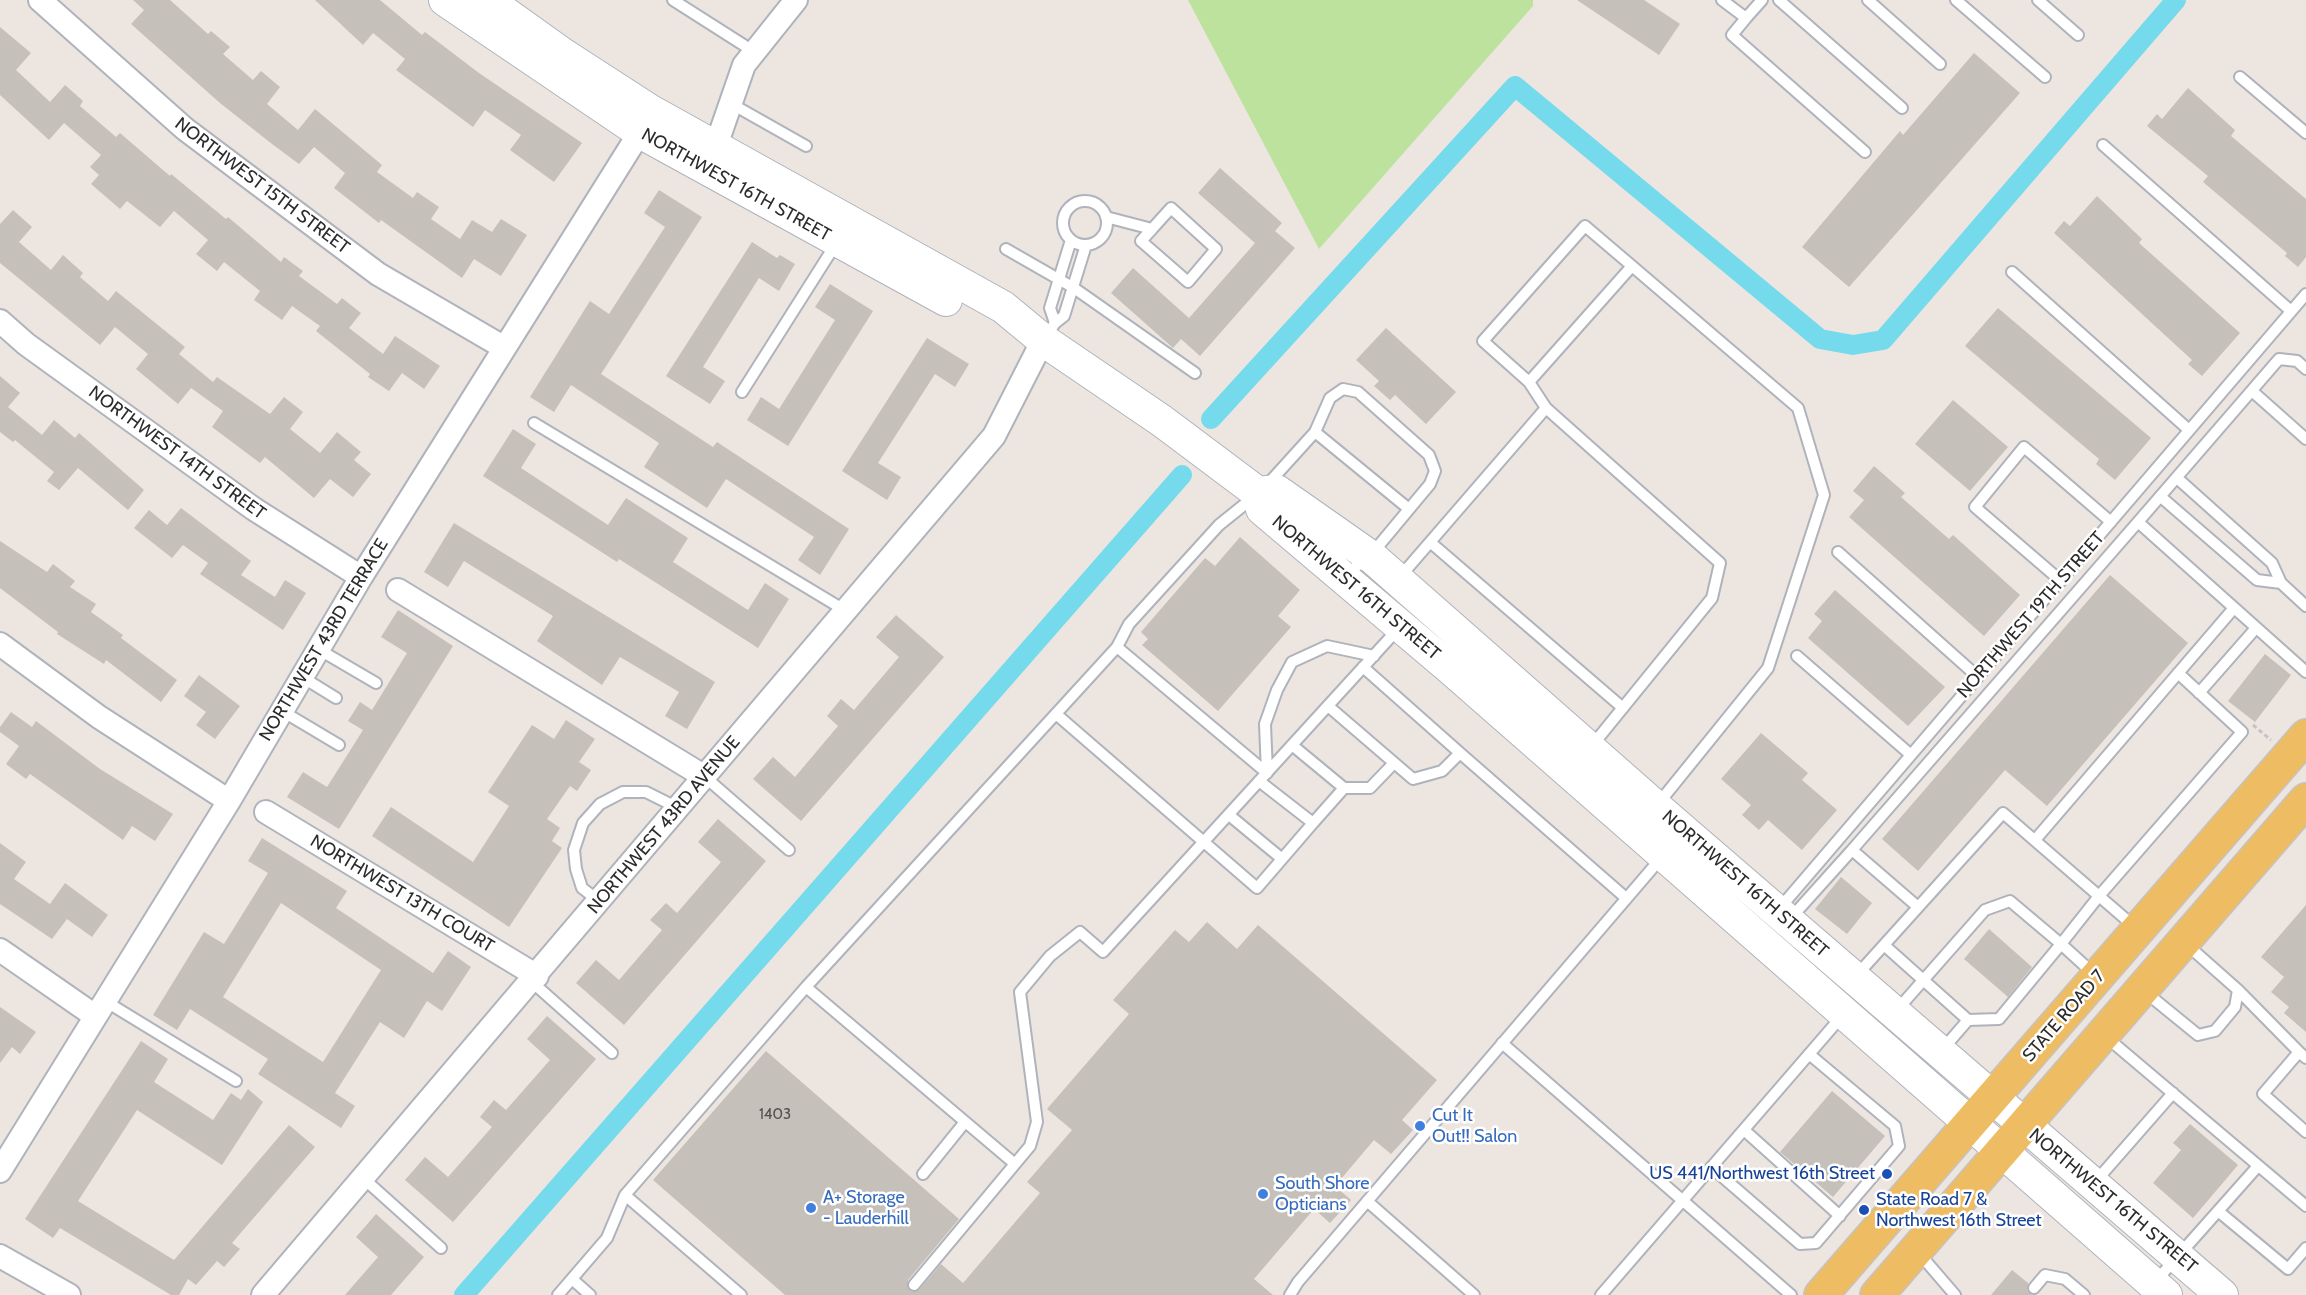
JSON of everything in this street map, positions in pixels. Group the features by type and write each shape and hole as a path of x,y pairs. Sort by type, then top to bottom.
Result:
{"main road":[{"name":"STATE ROAD 7","path":"1821,1295 2306,736"},
{"path":"1877,1295 2306,800 2299,787 2300,769 2306,757"}],"street":[{"name":"NORTHWEST 15TH STREET","path":"40,0 185,129 378,274 503,347"},
{"name":"NORTHWEST 16TH STREET","path":"444,0 645,121 844,231 1049,331 1162,422 1258,494 1262,509 1343,577 1412,614 1646,818 1684,831 1774,930 1844,1013 2155,1291"},
{"name":"NORTHWEST 16TH STREET","path":"487,0 564,55 645,121"},
{"path":"711,158 744,65 796,0"},
{"name":"NORTHWEST 43RD TERRACE","path":"0,1171 229,801 361,577 645,121"},
{"name":"NORTHWEST 14TH STREET","path":"0,321 26,344 254,509 361,577"},
{"name":"NORTHWEST 43RD AVENUE","path":"263,1295 600,902 994,436 1049,331"},
{"name":"NORTHWEST 16TH STREET","path":"1258,494 1277,491 1370,556 1397,580 1412,614"},
{"path":"398,590 705,777"},
{"path":"0,644 99,717 229,801"},
{"name":"NORTHWEST 13TH COURT","path":"266,812 534,979"},
{"name":"NORTHWEST 16TH STREET","path":"1646,818 1664,855 1774,930 1854,978 2222,1295"},
{"path":"1664,855 1684,831"},
{"path":"0,951 99,1008"},
{"path":"0,1256 69,1295"}],"lane":[{"path":"673,0 753,51"},
{"path":"1722,0 1746,18"},
{"path":"1762,0 1732,34 1865,152"},
{"path":"1779,0 1902,108"},
{"path":"1868,0 1940,64"},
{"path":"1956,0 2045,77"},
{"path":"2038,0 2078,35"},
{"path":"2240,77 2306,133"},
{"path":"730,104 806,146"},
{"path":"2103,145 2291,311"},
{"path":"1049,331 1050,308 1071,240 1063,220 1070,207 1083,201 1090,201 1103,210 1107,225 1100,239 1086,244 1071,240"},
{"path":"1171,208 1216,249 1188,282 1141,241 1152,229 1171,208"},
{"path":"1106,217 1152,229"},
{"path":"1580,761 1712,598 1720,563 1546,408 1529,382 1483,341 1585,226 1798,408 1824,495 1768,668 1646,818"},
{"path":"742,392 844,231"},
{"path":"1049,331 1064,316 1086,244"},
{"path":"1006,249 1074,288 1195,373"},
{"path":"1529,382 1632,266"},
{"path":"2012,272 2189,430"},
{"name":"NORTHWEST 19TH STREET","path":"1774,930 1911,755 2306,294"},
{"path":"1774,930 1852,850 2279,359 2297,361 2306,369"},
{"path":"558,1295 607,1238 625,1195 806,987 1117,647 1129,624 1219,525 1258,494 1315,432 1330,398 1343,389 1358,392 1429,455 1435,471 1430,484 1370,556 1343,577"},
{"path":"2252,391 2306,439"},
{"path":"1397,580 1546,408"},
{"path":"534,423 846,611"},
{"path":"1315,432 1409,509"},
{"path":"2061,580 1975,507 2024,447 2110,522"},
{"path":"2177,478 2272,563 2281,583 2306,606"},
{"path":"2160,497 2258,580 2281,583"},
{"path":"2138,522 2306,672"},
{"path":"1430,542 1623,708"},
{"path":"1838,552 1978,677"},
{"path":"2034,840 2234,608"},
{"path":"914,1285 1030,1146 1037,1122 1020,992 1050,956 1080,932 1103,952 1412,614"},
{"path":"2199,693 2256,628"},
{"path":"1263,777 1265,724 1277,690 1292,662 1327,646 1374,656"},
{"path":"1117,647 1313,823"},
{"path":"318,649 376,683"},
{"path":"1797,656 1911,755"},
{"path":"1364,667 1626,898"},
{"path":"1884,945 1968,1020 1999,1019 2099,896 2242,732 2178,673"},
{"path":"302,677 336,698"},
{"path":"1328,706 1413,779 1443,771 1460,753"},
{"path":"282,711 339,745"},
{"path":"1056,714 1257,888 1344,788"},
{"path":"1292,745 1344,788 1370,788 1394,763"},
{"path":"705,777 789,850"},
{"path":"600,902 582,888 576,868 574,850 583,823 600,804 623,792 646,792 679,808"},
{"path":"1854,978 2003,813 2138,929"},
{"path":"1229,814 1281,858"},
{"path":"1852,850 1918,907"},
{"path":"1290,1295 1298,1282 1366,1201 1664,855"},
{"path":"1895,1013 1985,910 2010,901 2097,977"},
{"path":"2183,941 2238,990 2303,1055 2263,1094 2306,1132"},
{"path":"534,979 612,1053"},
{"path":"806,987 1015,1164"},
{"path":"2142,989 2198,1035 2215,1031 2235,1007 2238,990"},
{"path":"99,1008 236,1081"},
{"path":"1601,1295 1844,1013"},
{"path":"1940,1052 1968,1020"},
{"path":"2103,1034 2306,1206"},
{"path":"1502,1043 1791,1295"},
{"path":"1711,1167 1800,1244 1816,1243 1840,1216 1899,1146 1895,1126 1809,1054"},
{"path":"2093,1184 2173,1093"},
{"path":"923,1174 965,1122"},
{"path":"1744,1130 1840,1216"},
{"path":"2155,1291 2178,1257 2258,1166"},
{"path":"363,1179 441,1248"},
{"path":"625,1195 741,1295"},
{"path":"1366,1201 1474,1295"},
{"path":"2218,1211 2288,1269 2306,1248"},
{"path":"1916,1250 1955,1295"},
{"path":"2034,1288 2045,1275 2065,1279 2084,1295"},
{"path":"572,1279 590,1295"}],"green space":[{"path":"1188,0 1533,0 1533,6 1319,249"}],"building":[{"path":"133,0 170,0 208,34 211,31 230,47 223,54 253,80 261,71 280,87 267,104 298,130 315,109 382,165 377,172 413,198 417,192 439,207 431,219 460,239 472,220 492,232 501,219 527,235 501,276 474,259 462,278 381,220 379,223 334,188 345,173 314,147 299,164 272,144 220,103 131,24 144,10"},
{"path":"315,0 380,0 422,35 425,32 479,73 582,143 554,182 510,150 521,135 485,110 473,127 396,70 405,59 373,33 363,45"},
{"path":"1577,0 1644,0 1680,24 1659,55"},
{"path":"0,27 31,53 16,70 50,102 65,85 83,101 80,106 116,137 120,133 170,176 171,174 226,219 228,217 281,262 284,257 303,271 299,276 337,304 342,298 361,313 349,328 383,354 395,336 440,366 424,389 402,373 389,391 368,377 370,374 316,331 320,326 292,306 282,320 254,300 260,291 224,262 217,271 196,254 208,240 174,211 160,227 127,201 120,209 91,184 99,175 90,167 101,155 64,123 49,140 0,95"},
{"path":"1974,53 2020,93 1849,287 1802,247 1900,131 1903,135"},
{"path":"2188,88 2235,130 2231,136 2306,199 2306,257 2298,267 2285,256 2287,253 2203,182 2208,176 2147,126 2157,114 2162,119"},
{"path":"1220,168 1282,223 1275,231 1295,248 1200,356 1181,339 1173,348 1111,293 1133,268 1189,318 1255,243 1198,193"},
{"path":"659,190 702,217 601,374 713,447 717,442 849,529 820,575 798,560 814,537 726,479 707,508 644,467 659,443 571,385 554,412 530,397 590,301 609,314 665,227 644,213"},
{"path":"2097,196 2142,239 2139,243 2240,333 2202,376 2188,364 2192,360 2054,233 2064,221 2070,226"},
{"path":"13,210 32,227 19,242 51,270 63,255 83,273 80,277 108,301 116,291 185,347 179,354 213,382 217,377 270,414 284,397 303,412 290,429 320,453 337,432 361,452 354,460 371,474 353,497 330,479 314,498 265,457 260,463 212,427 223,411 191,388 178,404 136,369 148,354 115,327 100,345 0,263 0,224"},
{"path":"752,242 777,258 780,255 795,264 779,291 759,278 703,367 725,381 710,404 666,376"},
{"path":"830,284 873,311 788,446 747,420 761,397 779,409 835,320 815,307"},
{"path":"1998,308 2151,438 2115,480 2096,464 2099,459 1965,346"},
{"path":"1386,328 1456,392 1426,424 1395,395 1390,400 1374,386 1379,381 1356,360"},
{"path":"927,338 969,364 955,387 935,374 878,463 901,477 887,500 842,471"},
{"path":"0,376 20,393 8,407 42,435 54,420 75,438 79,433 144,490 128,510 78,468 59,490 47,481 54,472 15,440 13,442 0,432"},
{"path":"1953,400 2008,447 1970,491 1915,444"},
{"path":"513,429 536,444 521,468 608,525 626,498 688,538 673,562 748,610 765,583 789,599 758,648 619,559 617,562 483,476"},
{"path":"1874,466 1905,493 1901,497 1949,539 1953,535 2020,595 1984,636 1849,517 1864,500 1853,491"},
{"path":"181,508 251,561 241,575 275,597 285,580 306,593 283,630 200,574 208,563 183,545 172,558 134,528 149,510 167,525"},
{"path":"454,523 715,682 687,729 665,716 679,692 620,657 602,685 537,641 553,616 464,561 448,587 424,572"},
{"path":"1240,537 1300,590 1278,616 1291,627 1218,711 1142,645 1148,639 1141,632 1205,558 1215,566"},
{"path":"0,541 47,572 53,564 75,581 70,587 96,604 91,612 123,635 121,638 177,680 161,702 106,660 104,664 57,634 58,632 0,588"},
{"path":"2110,575 2188,643 2047,806 2005,770 1918,871 1882,839"},
{"path":"1835,590 1945,687 1908,726 1808,638 1822,621 1814,614"},
{"path":"398,610 453,646 339,829 287,797 303,772 327,787 363,730 348,721 360,702 372,710 407,653 381,637"},
{"path":"896,615 944,657 801,821 753,779 773,757 795,777 838,726 827,716 841,699 854,710 899,657 876,637"},
{"path":"2265,654 2291,675 2255,722 2228,701"},
{"path":"199,675 240,706 215,739 196,725 206,712 184,696"},
{"path":"11,712 32,727 36,721 100,769 173,814 155,841 132,826 123,840 30,774 26,779 6,764 19,746 0,732 0,727"},
{"path":"566,720 595,739 579,762 591,770 577,791 570,786 547,819 560,828 552,841 562,848 509,927 372,836 391,807 473,862 509,806 488,792 532,725 554,739"},
{"path":"1761,733 1808,773 1802,780 1837,810 1802,850 1768,820 1759,830 1742,815 1751,805 1721,779"},
{"path":"718,819 766,861 624,1025 576,983 596,960 619,980 662,930 650,920 666,903 677,913 721,862 698,842"},
{"path":"262,838 347,891 336,908 433,973 448,951 471,967 442,1011 427,1001 404,1038 380,1022 335,1093 355,1106 341,1128 258,1074 268,1059 190,1009 177,1030 153,1015 204,932 224,944 268,873 248,861","holes":["281,903 381,970 323,1062 223,997"]},
{"path":"0,843 26,862 14,879 50,904 65,883 108,915 92,937 67,919 52,939 0,904"},
{"path":"1841,877 1872,903 1847,934 1815,909"},
{"path":"2306,905 2306,1032 2284,1013 2289,1007 2271,992 2284,977 2261,957"},
{"path":"1207,922 1237,949 1258,925 1437,1080 1402,1120 1413,1130 1391,1154 1374,1140 1335,1186 1351,1200 1330,1223 1314,1209 1254,1279 1273,1295 785,1295 653,1180 766,1051 959,1219 908,1280 909,1290 913,1292 919,1290 941,1264 963,1283 1040,1193 1027,1182 1072,1130 1047,1109 1129,1014 1113,1000 1175,930 1189,942"},
{"path":"1989,929 2032,967 2008,997 1964,959"},
{"path":"0,1007 36,1032 20,1054 12,1047 0,1063"},
{"path":"547,1016 596,1059 453,1222 405,1180 425,1157 448,1177 492,1127 480,1117 494,1100 506,1110 550,1060 527,1039"},
{"path":"141,1041 168,1059 154,1082 213,1120 231,1093 241,1100 248,1089 263,1102 222,1165 137,1110 78,1201 174,1260 289,1125 315,1147 232,1243 240,1249 224,1267 217,1261 196,1285 188,1279 179,1295 171,1295 60,1228 53,1238 25,1219"},
{"path":"1832,1091 1885,1136 1833,1197 1780,1152"},
{"path":"2190,1124 2238,1165 2193,1218 2153,1183 2181,1150 2173,1143"},
{"path":"376,1214 424,1257 391,1295 345,1295 378,1257 356,1237"},
{"path":"2012,1270 2028,1283 2027,1290 2032,1295 1991,1295"}],"waterway":[{"path":"1211,419 1515,86 1820,339 1853,345 1883,340 2176,0"},
{"path":"464,1295 1182,475"}],"place":[{"name":"Cut It Out!! Salon","path":"1420,1126"},
{"name":"US 441/Northwest 16th Street","path":"1887,1174"},
{"name":"South Shore Opticians","path":"1263,1194"},
{"name":"A+ Storage - Lauderhill","path":"811,1208"},
{"name":"State Road 7 & Northwest 16th Street","path":"1864,1210"}]}
